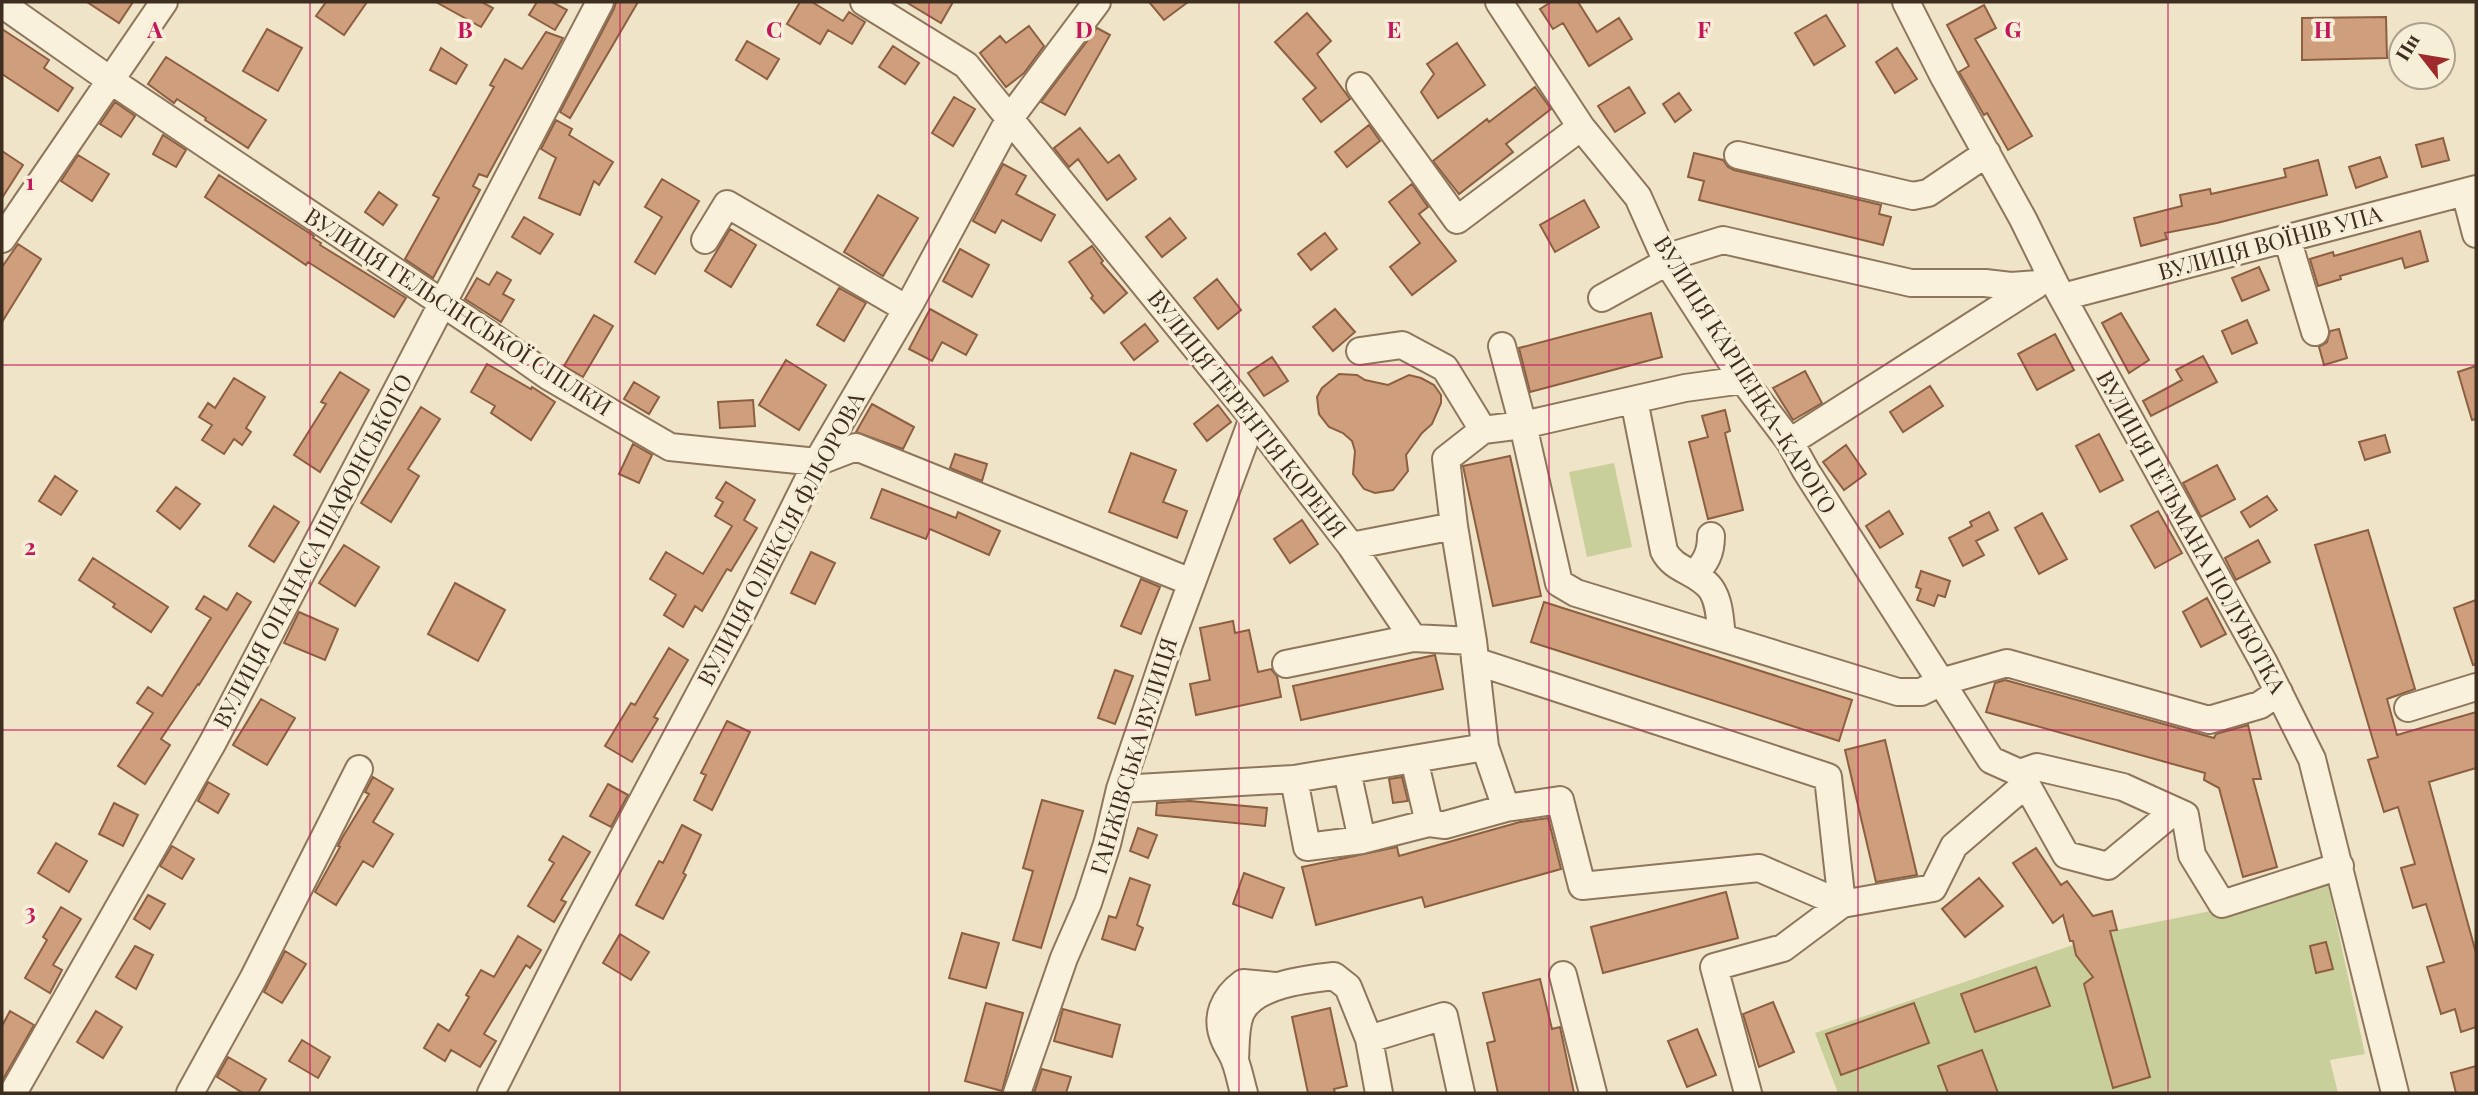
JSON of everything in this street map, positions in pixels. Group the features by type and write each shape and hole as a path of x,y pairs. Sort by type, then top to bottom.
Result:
{"street":[{"path":"2,239 164,2"},
{"name":"ВУЛИЦЯ ОПАНАСА ШАФОНСЬКОГО","path":"13,1093 213,743 600,2"},
{"name":"ВУЛИЦЯ ТЕРЕНТІЯ КОРЕНЯ","path":"864,2 966,65 1253,418 1351,546 1454,526"},
{"name":"ВУЛИЦЯ ОЛЕКСІЯ ФЛЬОРОВА","path":"491,1093 570,937 734,629 817,462 906,309 1010,118 1097,2"},
{"name":"ВУЛИЦЯ КАРПЕНКА-КАРОГО","path":"1499,2 1581,127 1638,197 1666,260 1743,380 1790,442 1991,760 2023,779"},
{"name":"ВУЛИЦЯ ГЕТЬМАНА ПОЛУБОТКА","path":"1906,2 1987,153 2052,290 2279,692 2312,759 2395,1093"},
{"name":"ВУЛИЦЯ ГЕЛЬСІНСЬКОЇ СПІЛКИ","path":"2,4 548,376 670,447 817,462 856,447 1191,582"},
{"path":"1360,86 1457,220 1581,127"},
{"path":"1738,155 1913,196 1928,193 1987,153"},
{"path":"2470,190 2476,234"},
{"name":"ВУЛИЦЯ ВОЇНІВ УПА","path":"1790,442 2052,290 2074,294 2470,190"},
{"path":"705,240 727,204 906,309"},
{"path":"2287,239 2315,332"},
{"path":"1602,298 1666,260 1723,240 1911,283 1985,283 2052,290"},
{"path":"1360,351 1402,345 1445,368 1483,430"},
{"path":"1502,346 1559,583 1576,593 1898,692 1922,692 1941,682 2007,663 2209,720 2260,705 2279,692"},
{"path":"1506,808 1485,747 1446,459 1483,430 1523,425 1685,388 1743,380"},
{"path":"1634,400 1664,551 1668,560 1710,587 1716,598 1722,637"},
{"name":"ГАНЖІВСЬКА ВУЛИЦЯ","path":"1017,1093 1064,958 1088,903 1121,789 1191,582 1253,418"},
{"path":"1694,575 1706,562 1711,550 1711,536"},
{"path":"1351,546 1413,638"},
{"path":"1286,664 1413,638 1474,651 1828,777 1842,904"},
{"path":"2408,708 2476,687"},
{"path":"1121,789 1294,779 1485,747"},
{"path":"1414,759 1429,823"},
{"path":"1748,1093 1714,967 1783,948 1842,904 1933,888 1954,846 2037,767 2123,787 2185,816 2192,855 2221,904 2340,866"},
{"path":"190,1093 253,979 359,769"},
{"path":"1347,771 1362,840"},
{"path":"1294,779 1307,846 1362,840 1429,823 1446,825 1506,808 1560,800 1582,886 1759,868 1842,904"},
{"path":"2023,779 2066,855 2108,866 2174,811"},
{"path":"1563,975 1592,1093"},
{"path":"1244,1093 1235,1059 1240,1013 1251,999 1276,986 1334,976 1348,987 1369,1039 1379,1093"},
{"path":"1369,1039 1444,1016 1461,1093"}],"green space":[{"path":"1614,463 1632,547 1587,557 1569,472"},
{"path":"2328,885 2365,1054 2330,1060 2338,1093 1838,1093 1815,1033 2117,930"}],"building":[{"path":"87,2 133,2 119,23"},
{"path":"326,2 367,2 344,35 316,16"},
{"path":"436,2 482,2 493,8 481,27"},
{"path":"537,2 552,2 567,10 555,30 529,15"},
{"path":"616,2 638,2 570,118 560,112"},
{"path":"800,2 812,2 843,21 849,12 865,22 852,44 828,30 820,44 787,24"},
{"path":"906,2 953,2 941,23"},
{"path":"1149,2 1188,2 1164,20"},
{"path":"1551,2 1578,2 1597,32 1619,18 1632,39 1589,66 1563,23 1553,29 1540,9"},
{"path":"1984,5 1996,28 1975,39 2032,136 2008,150 1959,72 1969,66 1947,25"},
{"path":"1307,13 1331,41 1317,54 1350,99 1321,122 1303,99 1316,88 1275,42"},
{"path":"1826,15 1845,46 1814,65 1795,33"},
{"path":"2386,17 2387,58 2302,60 2302,18"},
{"path":"1029,26 1044,46 1024,73 1006,87 980,53 1000,36 1006,43"},
{"path":"1097,28 1110,35 1065,115 1041,102"},
{"path":"2,29 49,60 44,68 73,88 58,111 2,74"},
{"path":"267,29 302,48 278,91 243,71"},
{"path":"546,32 563,38 487,177 479,174 473,186 480,190 433,278 405,259 439,198 433,195 494,87 490,85 505,59 522,69"},
{"path":"747,41 779,59 767,79 736,60"},
{"path":"1457,43 1485,85 1438,118 1421,92 1434,74 1427,64"},
{"path":"893,46 919,63 905,84 879,67"},
{"path":"441,48 467,65 456,84 430,70"},
{"path":"1897,48 1917,79 1895,93 1876,62"},
{"path":"166,57 266,120 248,148 177,99 174,103 148,84"},
{"path":"1535,87 1551,109 1506,144 1513,152 1459,194 1433,161 1487,119 1489,122"},
{"path":"1629,87 1645,113 1615,132 1598,106"},
{"path":"1679,93 1691,110 1675,122 1663,104"},
{"path":"954,97 975,109 953,146 932,133"},
{"path":"115,102 135,116 121,137 100,124"},
{"path":"556,120 572,129 569,135 613,162 599,185 594,181 580,215 539,198 556,158 541,149"},
{"path":"1369,125 1380,141 1347,167 1335,152"},
{"path":"1080,128 1108,163 1119,155 1136,179 1107,200 1078,159 1069,167 1054,148"},
{"path":"163,135 186,150 176,167 153,154"},
{"path":"2443,138 2449,160 2422,167 2416,145"},
{"path":"2,151 23,165 2,198"},
{"path":"1694,153 1723,160 1734,170 1881,205 1879,214 1891,217 1883,245 1699,200 1704,181 1688,177"},
{"path":"78,155 109,174 92,201 61,181"},
{"path":"2380,157 2387,177 2356,188 2349,167"},
{"path":"2318,160 2327,195 2217,223 2165,233 2167,239 2141,246 2134,218 2182,206 2180,195 2210,189 2211,194 2286,177 2284,169"},
{"path":"1003,164 1026,176 1016,194 1055,215 1041,241 1002,220 995,233 973,221"},
{"path":"219,175 314,236 320,245 406,298 394,317 308,262 306,265 205,197"},
{"path":"662,179 699,201 655,274 635,262 662,217 645,207"},
{"path":"1412,184 1428,207 1419,214 1456,261 1412,295 1390,267 1420,243 1389,202"},
{"path":"379,192 397,205 383,225 365,212"},
{"path":"878,195 918,218 883,276 844,252"},
{"path":"1584,200 1599,227 1555,252 1540,225"},
{"path":"524,217 553,234 540,254 512,237"},
{"path":"1170,218 1186,238 1162,257 1146,237"},
{"path":"730,229 756,245 731,287 705,271"},
{"path":"2420,231 2428,261 2405,268 2402,258 2340,276 2341,279 2318,286 2310,259 2333,252 2334,256"},
{"path":"1325,233 1337,249 1311,270 1298,254"},
{"path":"18,244 41,259 2,322 2,267"},
{"path":"1092,246 1103,261 1101,263 1127,293 1104,313 1091,298 1093,296 1069,262"},
{"path":"960,249 989,265 972,297 943,281"},
{"path":"2259,267 2269,290 2242,301 2232,278"},
{"path":"497,272 511,280 503,294 514,300 501,322 465,299 477,278 489,285"},
{"path":"1217,279 1241,310 1218,329 1194,298"},
{"path":"839,288 866,303 844,341 817,325"},
{"path":"930,309 977,335 966,355 942,342 932,361 909,349"},
{"path":"1335,309 1355,332 1333,351 1313,327"},
{"path":"1651,313 1662,357 1530,392 1519,348"},
{"path":"2121,313 2149,360 2129,373 2102,323"},
{"path":"594,315 613,326 583,377 564,366"},
{"path":"2247,320 2257,343 2232,354 2222,331"},
{"path":"1145,324 1158,341 1134,360 1121,343"},
{"path":"2339,329 2347,358 2324,365 2319,347 2327,342 2330,331"},
{"path":"2055,334 2074,370 2037,390 2018,354"},
{"path":"2203,356 2217,382 2151,416 2143,401 2182,380 2176,370"},
{"path":"1272,357 1288,381 1264,396 1248,373"},
{"path":"786,360 826,385 799,430 759,405"},
{"path":"487,364 555,402 531,440 491,413 495,406 471,392"},
{"path":"2476,366 2476,419 2472,420 2458,372"},
{"path":"1805,371 1822,403 1793,420 1773,388"},
{"path":"340,372 369,390 320,472 294,455 326,404 321,402"},
{"path":"1339,374 1357,375 1365,380 1388,385 1409,375 1434,385 1441,395 1441,403 1432,424 1406,455 1408,471 1393,490 1375,493 1364,489 1353,474 1355,451 1352,441 1343,433 1329,427 1319,414 1317,397 1322,388"},
{"path":"234,378 265,397 246,428 251,432 242,445 234,439 224,454 202,440 212,425 199,417 208,403 215,408"},
{"path":"634,382 659,397 649,414 624,399"},
{"path":"1930,386 1943,406 1903,432 1890,412"},
{"path":"753,400 755,426 720,428 718,402"},
{"path":"872,404 914,427 903,449 856,432"},
{"path":"1218,405 1231,422 1207,441 1194,424"},
{"path":"421,407 440,419 408,469 419,476 391,522 361,503"},
{"path":"1725,410 1730,431 1725,433 1743,510 1708,519 1689,442 1708,437 1702,416"},
{"path":"2099,434 2123,480 2100,492 2076,446"},
{"path":"2385,435 2390,452 2365,460 2359,442"},
{"path":"633,444 652,455 639,483 619,474"},
{"path":"1846,445 1866,474 1844,490 1823,462"},
{"path":"1131,453 1176,470 1163,502 1187,511 1177,538 1109,512"},
{"path":"955,454 987,464 982,481 950,468"},
{"path":"1510,456 1541,596 1493,606 1463,466"},
{"path":"2217,465 2235,499 2201,517 2183,483"},
{"path":"55,476 77,491 61,515 39,501"},
{"path":"726,482 755,500 744,520 757,528 731,571 727,569 702,611 695,606 683,627 664,615 676,595 650,579 666,552 703,574 732,526 715,516 723,502 716,498"},
{"path":"176,487 200,504 180,529 157,511"},
{"path":"882,489 956,518 958,512 1000,531 989,555 930,529 926,539 871,518"},
{"path":"2267,496 2277,510 2250,527 2241,512"},
{"path":"274,506 299,522 274,562 249,546"},
{"path":"1889,511 1903,534 1880,548 1866,526"},
{"path":"2158,511 2182,553 2155,568 2131,526"},
{"path":"1989,512 1998,530 1976,541 1984,555 1963,566 1949,538 1972,526 1970,522"},
{"path":"2042,513 2067,559 2039,574 2015,528"},
{"path":"1302,520 1318,544 1290,563 1274,539"},
{"path":"2368,530 2415,689 2387,699 2397,735 2476,712 2476,768 2429,782 2476,953 2476,1027 2461,1032 2455,1009 2441,1014 2427,967 2444,962 2426,904 2413,908 2401,868 2415,864 2398,807 2384,812 2368,760 2378,757 2315,545"},
{"path":"2258,540 2270,562 2236,580 2225,558"},
{"path":"344,545 379,567 355,606 319,583"},
{"path":"811,552 835,563 815,604 791,593"},
{"path":"93,558 168,607 151,632 79,580"},
{"path":"1921,571 1950,581 1945,597 1938,595 1934,606 1917,600 1921,589 1916,587"},
{"path":"1141,579 1160,587 1141,634 1121,626"},
{"path":"455,583 505,610 478,661 428,634"},
{"path":"237,593 251,602 199,685 161,739 170,745 145,784 118,766 153,713 137,703 148,687 162,696 211,618 196,609 204,596 227,610"},
{"path":"2207,598 2226,634 2201,647 2183,612"},
{"path":"2476,600 2476,664 2473,665 2454,608"},
{"path":"1544,602 1852,700 1839,741 1531,642"},
{"path":"299,612 338,629 325,660 284,643"},
{"path":"1233,621 1235,633 1249,630 1258,672 1271,669 1277,676 1281,697 1196,715 1190,684 1210,680 1200,628"},
{"path":"669,648 688,660 654,717 658,719 632,762 605,746 631,703 635,705"},
{"path":"1435,655 1443,689 1301,720 1293,686"},
{"path":"1115,670 1133,676 1115,724 1098,718"},
{"path":"2005,680 2214,738 2216,734 2248,725 2261,779 2253,779 2277,867 2243,877 2219,788 2204,780 2205,773 1986,712 1995,683"},
{"path":"261,699 295,718 267,765 233,745"},
{"path":"727,721 750,732 712,810 694,800 706,775 701,773"},
{"path":"1885,740 1917,875 1876,882 1845,750"},
{"path":"373,777 393,789 373,822 393,834 373,867 363,861 336,905 315,892 340,847 338,846 342,838 369,794 365,792"},
{"path":"1402,777 1408,801 1393,803 1389,779"},
{"path":"208,782 229,794 218,813 198,801"},
{"path":"608,784 628,795 611,827 590,816"},
{"path":"1042,800 1083,811 1041,948 1013,940 1033,871 1023,868"},
{"path":"1190,801 1267,808 1265,826 1156,815 1157,803"},
{"path":"114,803 138,815 123,846 99,834"},
{"path":"1548,818 1561,869 1425,907 1422,897 1316,925 1302,867 1397,847 1399,856 1520,822"},
{"path":"682,825 701,835 683,873 686,875 663,919 636,905 659,861 663,863"},
{"path":"1138,828 1157,835 1148,858 1130,851"},
{"path":"563,836 590,852 561,900 566,902 554,922 528,906 554,863 549,860"},
{"path":"56,843 87,861 69,892 38,873"},
{"path":"172,846 194,859 182,879 160,866"},
{"path":"2036,848 2061,885 2067,881 2093,916 2112,911 2117,930 2110,931 2150,1077 2113,1088 2084,984 2093,977 2076,955 2063,915 2053,923 2013,863"},
{"path":"1244,873 1284,888 1272,918 1233,904"},
{"path":"1130,878 1150,885 1137,925 1143,928 1135,950 1102,939 1109,916 1116,918"},
{"path":"1979,878 2003,906 1965,937 1942,909"},
{"path":"1726,892 1738,938 1603,973 1591,927"},
{"path":"148,895 165,904 150,929 134,919"},
{"path":"61,907 81,919 53,965 62,970 50,993 25,978 47,940 43,937"},
{"path":"962,933 999,943 986,988 949,978"},
{"path":"620,934 649,952 631,980 603,963"},
{"path":"518,936 541,950 530,968 526,965 484,1034 496,1041 480,1067 451,1050 445,1061 424,1048 438,1024 449,1031 481,970 494,977"},
{"path":"2326,942 2333,969 2316,973 2310,946"},
{"path":"135,946 153,955 136,989 116,977"},
{"path":"285,951 306,964 282,1003 264,992"},
{"path":"2036,967 2050,1006 1975,1032 1961,994"},
{"path":"1540,979 1552,1029 1560,1027 1574,1093 1498,1093 1487,1043 1495,1041 1483,993"},
{"path":"1773,1002 1794,1052 1759,1067 1743,1014"},
{"path":"986,1003 1023,1013 1002,1091 965,1081"},
{"path":"1914,1003 1929,1043 1841,1075 1826,1034"},
{"path":"1330,1008 1347,1086 1334,1089 1335,1093 1308,1093 1292,1017"},
{"path":"1063,1009 1120,1025 1112,1057 1054,1041"},
{"path":"10,1011 34,1025 2,1081 2,1026"},
{"path":"96,1011 122,1027 103,1058 77,1042"},
{"path":"1697,1029 1716,1075 1687,1087 1668,1041"},
{"path":"302,1040 330,1057 318,1078 289,1061"},
{"path":"1982,1050 1998,1093 1948,1093 1938,1066"},
{"path":"228,1057 266,1079 258,1093 243,1093 217,1077"},
{"path":"2476,1066 2476,1093 2456,1093 2451,1073"},
{"path":"1042,1069 1071,1077 1066,1093 1034,1093"}]}
